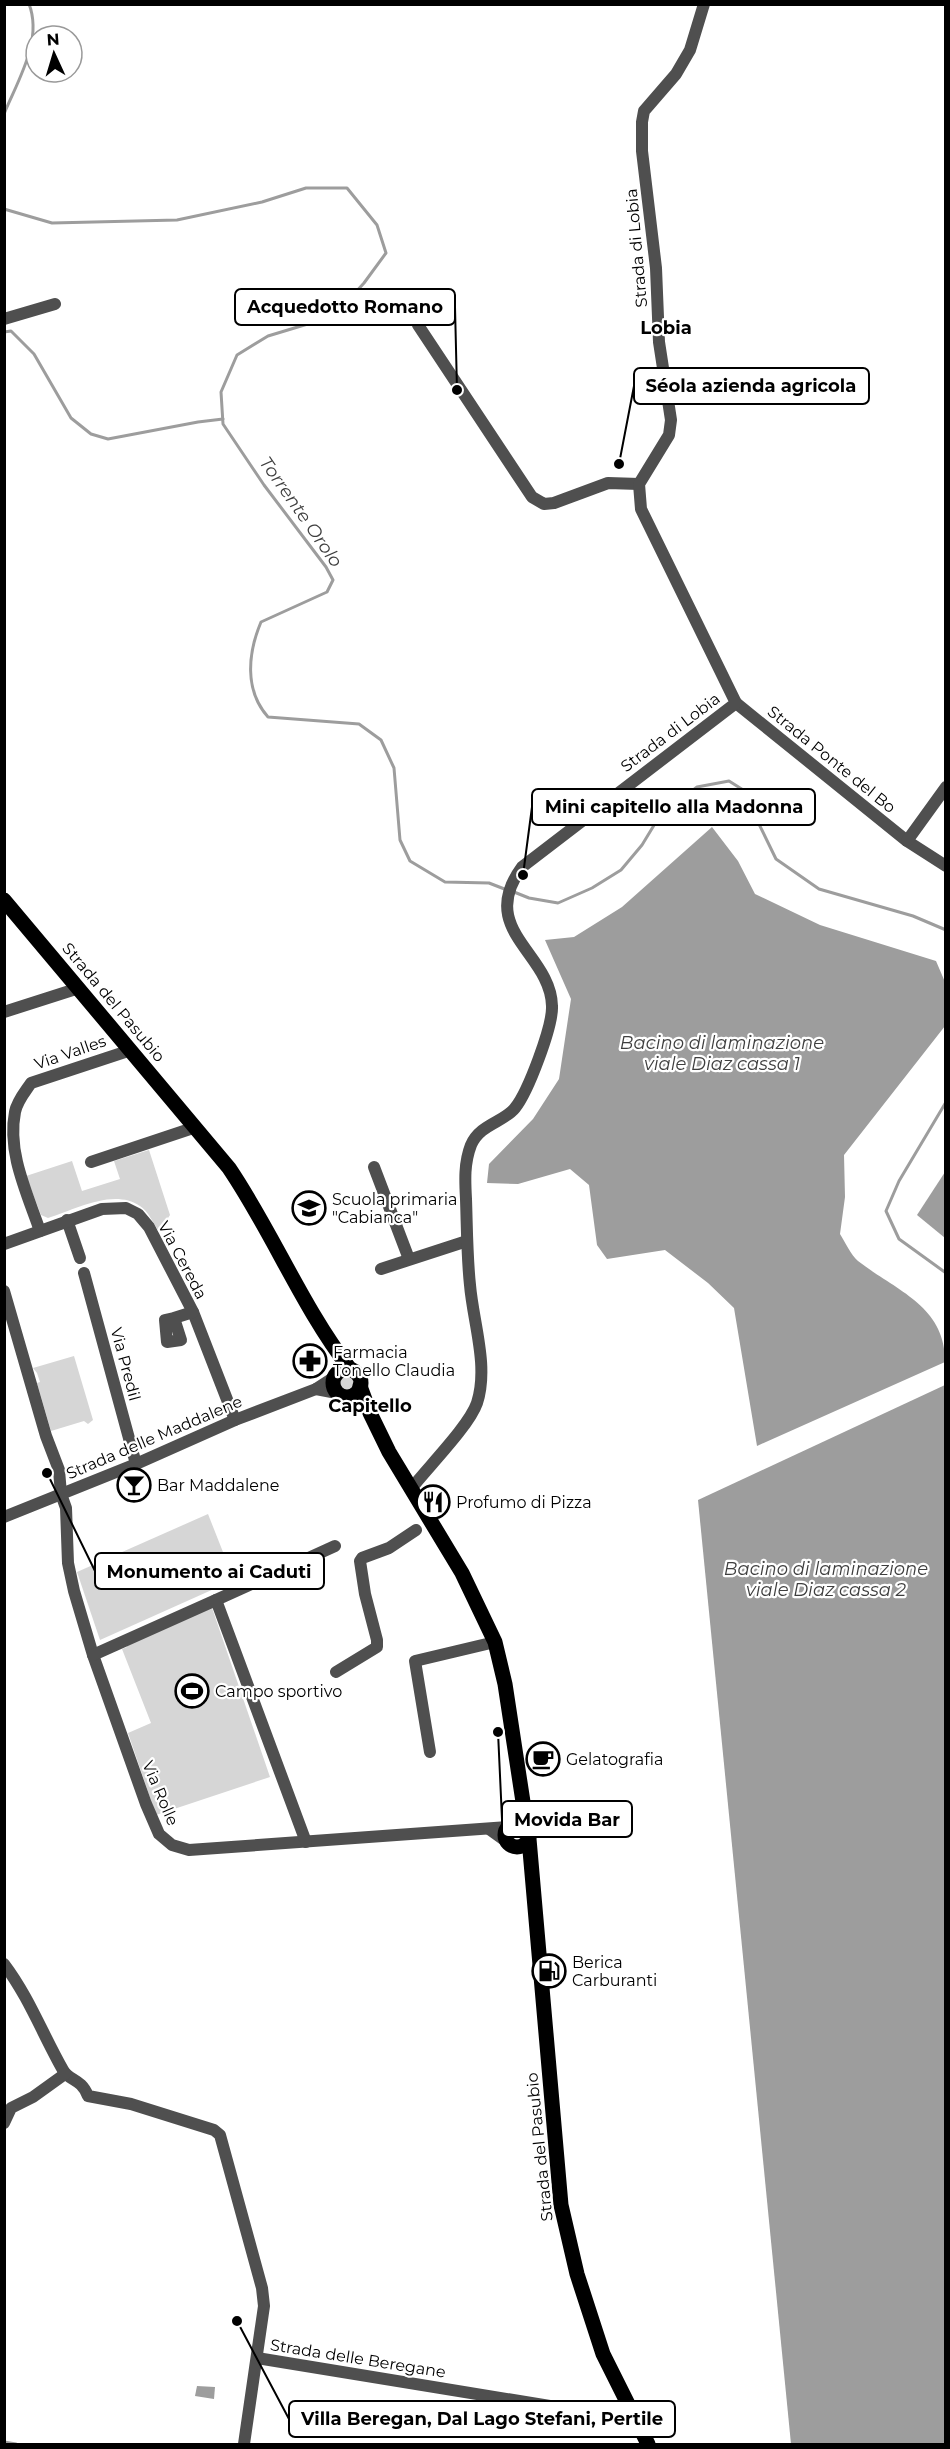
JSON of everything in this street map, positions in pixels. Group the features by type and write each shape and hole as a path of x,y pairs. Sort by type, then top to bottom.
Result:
{"main road":[{"name":"Strada del Pasubio","path":"4,900 229,1168 252,1202 311,1310 340,1382"},
{"path":"340,1382 389,1452"},
{"path":"340,1382 355,1394 360,1386 389,1452 411,1489 423,1526 480,1607 495,1642 505,1684 524,1801 516,1834"},
{"name":"Strada del Pasubio","path":"516,1834 532,1867 561,2205 576,2274 603,2354 648,2445"}],"street":[{"name":"Strada di Lobia","path":"411,1489 468,1419 477,1402 480,1362 470,1287 465,1167 471,1144 483,1130 515,1109 550,1027 552,1006 549,987 537,965 518,940 506,900 510,889 522,867 614,794 736,703 641,509 639,484 669,435 671,420 659,342 656,268 642,151 642,122 645,111 676,74 690,50 704,4"},
{"path":"4,319 55,304"},
{"path":"418,325 532,497 544,504 554,503 608,483 639,484"},
{"name":"Strada Ponte del Bo","path":"736,703 908,841 945,866"},
{"path":"908,841 945,787"},
{"path":"4,1012 79,988"},
{"name":"Via Valles","path":"39,1231 16,1164 13,1133 15,1110 21,1097 31,1083 131,1050"},
{"path":"91,1162 196,1127"},
{"path":"374,1167 409,1259"},
{"name":"Via Cereda","path":"4,1244 102,1209 126,1208 138,1214 148,1227 192,1312 235,1420"},
{"path":"67,1220 80,1258"},
{"path":"381,1269 467,1241"},
{"name":"Via Predil","path":"84,1273 136,1464"},
{"path":"4,1291 46,1436 59,1470 61,1494"},
{"path":"174,1318 192,1312"},
{"name":"Strada delle Maddalene","path":"4,1517 136,1464 235,1420 340,1382"},
{"name":"Via Rolle","path":"61,1494 66,1508 66,1542 74,1591 93,1655 146,1804 159,1834 165,1841 189,1851 489,1829 516,1834"},
{"path":"336,1672 376,1647 377,1640 360,1562 362,1558 389,1548 423,1526"},
{"path":"93,1655 335,1546"},
{"path":"216,1599 306,1842"},
{"path":"429,1752 415,1661 495,1642"},
{"name":"Strada delle Beregane","path":"4,1964 32,2008 65,2074 80,2082 88,2096 131,2104 214,2130 220,2135 262,2288 264,2306 257,2358 635,2420"},
{"path":"4,2123 11,2108 33,2097 65,2074"},
{"path":"244,2445 257,2358"}],"shaded area":[{"path":"149,1150 170,1215 159,1232 143,1208 129,1201 118,1199 94,1202 48,1218 41,1215 26,1176 72,1161 82,1191 120,1179 114,1161"},
{"path":"74,1356 93,1420 88,1424 84,1421 51,1431 37,1383 40,1382 33,1368"},
{"path":"344,1375 350,1375 355,1383 353,1389 344,1391 339,1386 339,1380"},
{"path":"208,1514 234,1580 100,1640 77,1572"},
{"name":"Campo sportivo","path":"211,1605 270,1777 156,1815 128,1733 151,1723 122,1649 127,1647 125,1641"}],"water":[{"name":"Bacino di laminazione viale Diaz cassa 1","path":"712,827 738,861 755,894 820,925 936,961 945,982 945,1026 844,1155 845,1197 840,1234 858,1261 916,1301 928,1313 943,1343 945,1362 757,1446 734,1308 708,1283 665,1250 607,1259 597,1245 589,1185 570,1169 518,1184 487,1183 489,1164 533,1119 559,1079 571,999 545,940 574,937 622,907"},
{"path":"945,1172 945,1238 917,1215"},
{"name":"Bacino di laminazione viale Diaz cassa 2","path":"945,1385 945,2444 791,2444 698,1500"},
{"path":"197,2386 215,2387 214,2399 195,2396"}],"waterway":[{"name":"Torrente Orolo","path":"4,114 22,74 31,46 33,18 29,4"},
{"name":"Torrente Orolo","path":"4,209 52,223 177,220 262,202 306,188 347,188 377,225 386,253 344,305 311,323 268,336 237,355 221,392 223,424 333,580 327,592 261,622 251,659 252,683 260,706 268,717 359,724 381,740 394,768 400,840 410,861 445,882 489,883 507,890"},
{"path":"4,332 11,331 34,354 71,418 91,434 108,439 223,419"},
{"name":"Torrente Orolo","path":"514,892 529,898 558,903 592,888 621,870 642,845 659,817 697,787 729,781 748,793 758,822 776,859 819,889 913,916 946,930"},
{"name":"Torrente Orolo","path":"946,1102 899,1181 886,1211 899,1239 946,1273"},
{"path":"4,2442 16,2444"}],"place":[{"name":"Acquedotto Romano","path":"457,390"},
{"name":"Séola azienda agricola","path":"619,464"},
{"name":"Mini capitello alla Madonna","path":"523,875"},
{"name":"Scuola primaria \"Cabianca\"","path":"309,1208"},
{"name":"Farmacia Tonello Claudia","path":"310,1361"},
{"name":"Monumento ai Caduti","path":"47,1473"},
{"name":"Bar Maddalene","path":"134,1485"},
{"name":"Profumo di Pizza","path":"433,1502"},
{"name":"Campo sportivo","path":"192,1691"},
{"name":"Movida Bar","path":"498,1732"},
{"name":"Gelatografia","path":"543,1759"},
{"name":"Berica Carburanti","path":"549,1971"},
{"name":"Villa Beregan, Dal Lago Stefani, Pertile","path":"237,2321"}],"district":[{"name":"Lobia","path":"666,328"},
{"name":"Capitello","path":"370,1406"}]}
